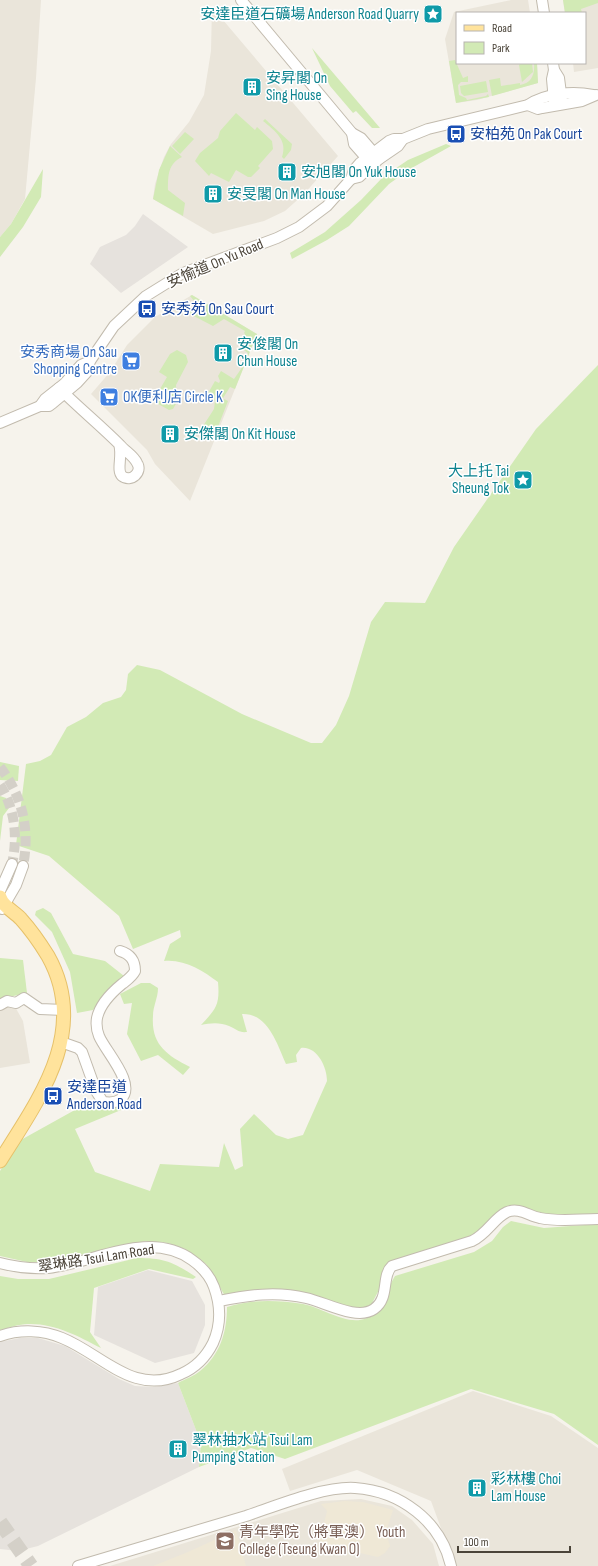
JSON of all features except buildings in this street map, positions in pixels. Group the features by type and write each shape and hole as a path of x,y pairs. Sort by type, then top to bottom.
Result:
{"main road":[{"path":"0,1161 46,1085 62,1042 64,1010 62,995 54,969 37,939 26,924 2,899"}],"street":[{"path":"241,0 352,133 361,138 373,158"},
{"path":"542,0 544,12"},
{"path":"553,66 559,78 558,100"},
{"name":"安愉道 On Yu Road","path":"0,423 40,406 48,406 64,389 87,372 90,361 124,315 158,287 197,267 277,238 294,230 323,209 351,179 354,170 373,158 394,139 403,139 428,129 528,105 537,99 558,100 577,93 596,95"},
{"path":"64,389 80,409 91,416 119,444 135,461 139,468 137,473 128,478 120,473 119,467 122,454 119,444"},
{"path":"121,462 126,458 135,461"},
{"path":"2,899 12,864"},
{"path":"2,899 16,885 23,866"},
{"path":"62,1042 78,1048 82,1052 96,1091 103,1102 116,1102 125,1094 126,1087 122,1073 103,1045 97,1027 97,1019 104,1002 135,971 135,966 129,955 120,951"},
{"path":"0,1005 7,1001 16,1003 24,998 40,1009 64,1010"},
{"path":"219,1301 248,1295 286,1295 307,1298 351,1312 366,1312 377,1307 382,1300 389,1271 392,1266 472,1241 484,1234 501,1216 507,1212 515,1210 537,1218 554,1220 598,1219"},
{"name":"翠琳路 Tsui Lam Road","path":"0,1262 28,1268 48,1268 136,1249 165,1248 182,1254 201,1267 213,1284 219,1301 218,1328 205,1355 198,1364 174,1378 145,1380 130,1376 75,1344 55,1335 29,1331 0,1336"},
{"path":"78,1566 312,1495 333,1490 354,1488 393,1496 409,1505 437,1534 445,1547 451,1566"}],"shaded area":[{"path":"0,0 41,0 36,78 25,199 11,224 0,237"},
{"name":"安柏苑 On Pak Court","path":"511,0 528,0 530,12 456,12 456,64 537,64 538,83 477,100 456,103 445,39 454,12"},
{"path":"563,0 598,0 598,68 574,72 573,64 586,64 586,12 565,12"},
{"path":"212,7 338,156 303,195 285,211 264,221 213,234 153,199 155,184 164,157 171,144 189,122 204,95 211,51"},
{"path":"143,214 188,247 121,293 90,264 100,247 126,235 135,226"},
{"name":"安秀苑 On Sau Court","path":"192,295 257,334 190,501 155,464 147,450 91,394 110,372 127,345 155,317"},
{"path":"5,1005 14,1005 23,1021 30,1063 0,1068 0,1009"},
{"path":"148,1270 192,1281 205,1305 205,1325 194,1353 155,1363 94,1335 98,1287"},
{"path":"20,1338 38,1338 65,1346 119,1379 135,1386 153,1387 178,1383 201,1443 199,1467 38,1546 18,1551 0,1549 0,1342"},
{"path":"473,1391 551,1416 598,1448 598,1566 457,1566 431,1501 357,1470 290,1491 282,1469"},
{"path":"361,1499 392,1506 412,1520 433,1544 439,1566 110,1566 321,1501"},
{"path":"345,1501 363,1502 393,1510 386,1532 390,1546 385,1553 378,1557 319,1544 327,1511 321,1504"},
{"name":"青年學院（將軍澳） Youth College (Tseung Kwan O)","path":"236,1530 246,1566 153,1566 188,1552"}],"green space":[{"path":"563,0 598,0 598,3 581,9 582,12 565,12"},
{"path":"312,48 380,128 372,128 356,111 353,113 330,86"},
{"path":"455,60 463,78 468,76 468,82 461,82 458,85 459,95 467,100 486,96 488,94 489,97 456,103 449,61"},
{"path":"532,64 533,72 522,82 519,65"},
{"path":"534,64 537,64 538,83 492,96 489,80 500,78 501,86 520,83 520,85 530,80 534,71"},
{"path":"486,81 488,92 464,96 461,93 460,86"},
{"path":"236,113 255,130 257,127 272,141 273,149 258,166 260,168 251,177 248,177 236,170 229,182 211,173 209,176 195,161 200,153 218,138 220,131"},
{"path":"265,119 292,144 291,150 284,159 282,157 282,141 276,132 263,121"},
{"path":"185,132 194,139 180,154 172,146"},
{"path":"446,144 451,146 410,169 389,184 349,226 292,259 290,253 325,232 361,200 383,177 408,160"},
{"path":"170,146 182,157 171,167 168,190 185,203 183,216 153,199 159,170"},
{"path":"43,169 41,197 23,227 0,257 0,237 11,224"},
{"path":"192,295 257,334 235,389 230,387 220,403 224,399 228,401 214,437 205,432 207,428 203,426 214,409 215,401 207,395 215,381 219,383 220,381 218,376 221,371 234,379 241,369 248,353 239,346 238,342 240,339 242,340 245,331 224,319 213,326 184,311 186,307 190,310 195,302 190,296"},
{"path":"177,350 186,355 188,362 176,385 177,402 173,409 169,410 153,401 167,377 159,372 170,354"},
{"path":"598,365 598,1216 573,1219 509,1213 487,1235 390,1269 370,1307 362,1313 306,1296 225,1296 206,1264 185,1249 168,1243 146,1241 46,1262 27,1262 0,1256 0,1171 19,1141 91,1101 104,1107 135,1100 138,1103 75,1129 95,1172 150,1191 160,1164 219,1167 224,1143 235,1170 243,1166 240,1129 254,1114 276,1135 288,1139 303,1135 327,1081 327,1075 323,1064 320,1058 312,1050 301,1048 296,1055 297,1062 286,1064 275,1039 265,1024 251,1015 242,1014 247,1032 219,1023 201,1025 216,1006 218,982 200,970 186,964 164,961 170,944 181,937 180,930 133,949 119,916 49,856 16,845 26,764 40,761 51,755 67,727 86,717 103,703 121,697 126,690 128,674 137,665 160,670 242,714 311,743 322,743 336,725 349,696 371,622 385,602 425,603 454,547 536,429"},
{"path":"0,762 19,766 18,781 0,780"},
{"path":"0,796 6,798 9,808 3,816 0,841"},
{"path":"43,908 51,913 73,954 105,961 124,976 93,1010 77,1013 70,972 52,932 35,915 36,911"},
{"path":"0,958 23,960 27,993 0,999"},
{"path":"141,983 150,983 158,988 153,1012 153,1026 155,1034 162,1048 167,1053 190,1067 183,1075 158,1055 141,1061 127,1034 132,1003 124,1004 120,994"},
{"path":"511,1221 544,1228 598,1224 598,1445 554,1414 471,1389 285,1459 251,1448 199,1467 201,1443 178,1383 198,1373 213,1358 224,1334 227,1307 255,1301 284,1302 312,1306 349,1320 367,1318 378,1310 395,1276 474,1252 492,1241 503,1227"},
{"path":"137,1258 162,1260 175,1264 196,1277 193,1279 149,1269 94,1288 90,1332 101,1348 66,1331 38,1324 18,1325 0,1330 0,1276 18,1279 49,1279"}],"tunnel":[{"path":"0,767 14,790 23,814 26,840 23,866"},
{"path":"0,785 9,804 14,823 15,843 12,864"},
{"path":"0,1522 31,1566"}],"place":[{"name":"安達臣道石礦場 Anderson Road Quarry","path":"433,14"},
{"name":"安昇閣 On Sing House","path":"252,87"},
{"name":"安柏苑 On Pak Court","path":"456,134"},
{"name":"安旭閣 On Yuk House","path":"287,172"},
{"name":"安旻閣 On Man House","path":"213,194"},
{"name":"安秀苑 On Sau Court","path":"147,309"},
{"name":"安俊閣 On Chun House","path":"223,353"},
{"name":"安秀商場 On Sau Shopping Centre","path":"131,361"},
{"name":"OK便利店 Circle K","path":"109,397"},
{"name":"安傑閣 On Kit House","path":"170,434"},
{"name":"大上托 Tai Sheung Tok","path":"523,480"},
{"name":"安達臣道 Anderson Road","path":"53,1096"},
{"name":"翠林抽水站 Tsui Lam Pumping Station","path":"178,1449"},
{"name":"彩林樓 Choi Lam House","path":"477,1488"},
{"name":"青年學院（將軍澳） Youth College (Tseung Kwan O)","path":"225,1541"}]}
